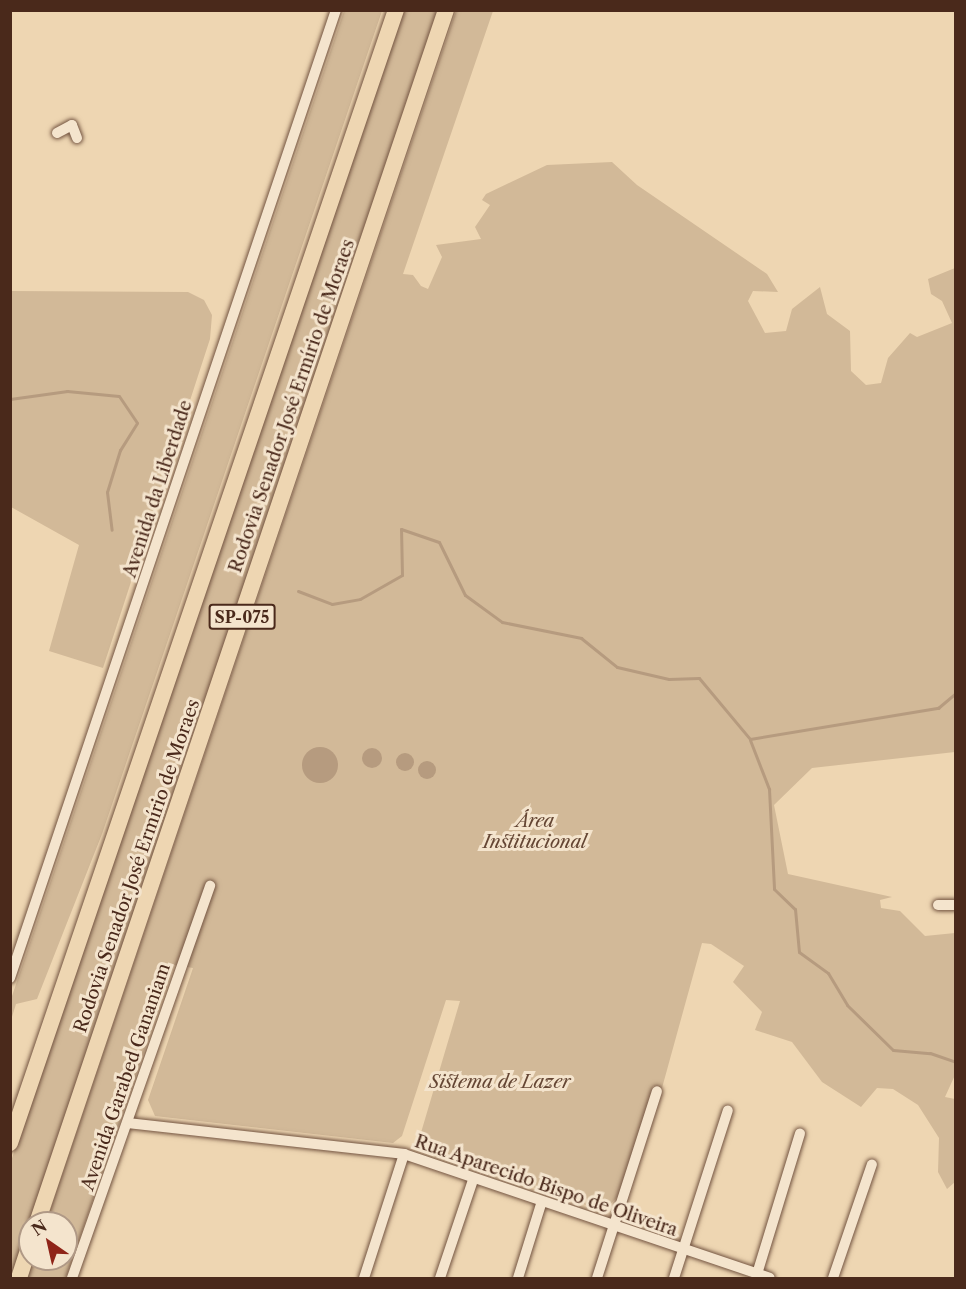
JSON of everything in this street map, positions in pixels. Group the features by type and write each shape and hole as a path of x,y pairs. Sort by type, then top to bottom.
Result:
{"highway":[{"name":"Rodovia Senador José Ermírio de Moraes","path":"10,1143 396,10"},
{"name":"Rodovia Senador José Ermírio de Moraes","path":"41,1211 446,10"}],"street":[{"name":"Avenida da Liberdade","path":"10,978 336,10"},
{"path":"57,132 72,125 77,138"},
{"name":"Avenida Garabed Gananiam","path":"72,1278 210,886"},
{"path":"938,905 956,905"},
{"path":"597,1278 657,1092"},
{"path":"674,1278 728,1110"},
{"name":"Rua Aparecido Bispo de Oliveira","path":"128,1123 404,1154 541,1204 683,1251 740,1274 757,1274 770,1278"},
{"path":"757,1274 800,1133"},
{"path":"364,1278 404,1154"},
{"path":"833,1278 872,1164"},
{"path":"440,1278 472,1180"},
{"path":"518,1278 541,1204"}],"green space":[{"path":"344,11 382,11 102,834 37,999 16,1004 11,1020 11,999"},
{"path":"400,11 437,11 33,1211 18,1211 18,1255 11,1276 11,1161"},
{"path":"456,11 493,11 403,274 413,275 421,286 428,289 442,257 436,245 481,239 475,227 490,205 482,200 486,194 547,165 612,162 637,185 767,274 778,292 753,291 748,301 765,333 786,331 792,309 820,287 827,314 850,331 851,371 866,385 881,383 888,358 910,333 917,337 952,323 942,301 931,294 928,279 955,268 955,752 812,768 774,805 788,874 892,897 880,900 881,908 900,911 925,936 955,933 955,1075 945,1097 955,1099 955,1182 947,1189 938,1172 939,1138 918,1105 893,1089 877,1088 861,1107 822,1082 792,1042 755,1030 762,1012 733,982 744,966 711,944 702,943 662,1088 653,1086 622,1192 604,1211 426,1151 420,1136 460,1001 446,1000 402,1136 393,1143 155,1116 148,1100 193,968 174,965 78,1243 78,1211 50,1211"},
{"path":"10,291 188,292 204,300 212,315 210,339 103,668 49,651 79,545 11,507"},
{"path":"30,1271 68,1271 66,1278 27,1278"}],"shaded area":[{"path":"320,747 333,752 338,765 333,778 320,783 307,778 302,765 307,752"},
{"path":"372,748 379,751 382,758 379,765 372,768 365,765 362,758 365,751"},
{"path":"405,753 411,756 414,762 411,768 405,771 399,768 396,762 399,756"},
{"path":"427,761 433,764 436,770 433,776 427,779 421,776 418,770 421,764"}],"waterway":[{"path":"10,399 67,391 119,396 137,423 120,450 107,492 112,530"},
{"path":"298,591 332,604 360,599 402,575 401,529 439,542 465,595 502,622 581,638 617,667 669,679 699,678 750,739"},
{"path":"750,739 938,708 956,693"},
{"path":"750,740 769,789 774,889 795,909 799,952 828,973 847,1005 893,1050 930,1053 956,1062"}],"park label":[{"name":"Área Institucional","path":"535,832"},
{"name":"Sistema de Lazer","path":"500,1082"}]}
